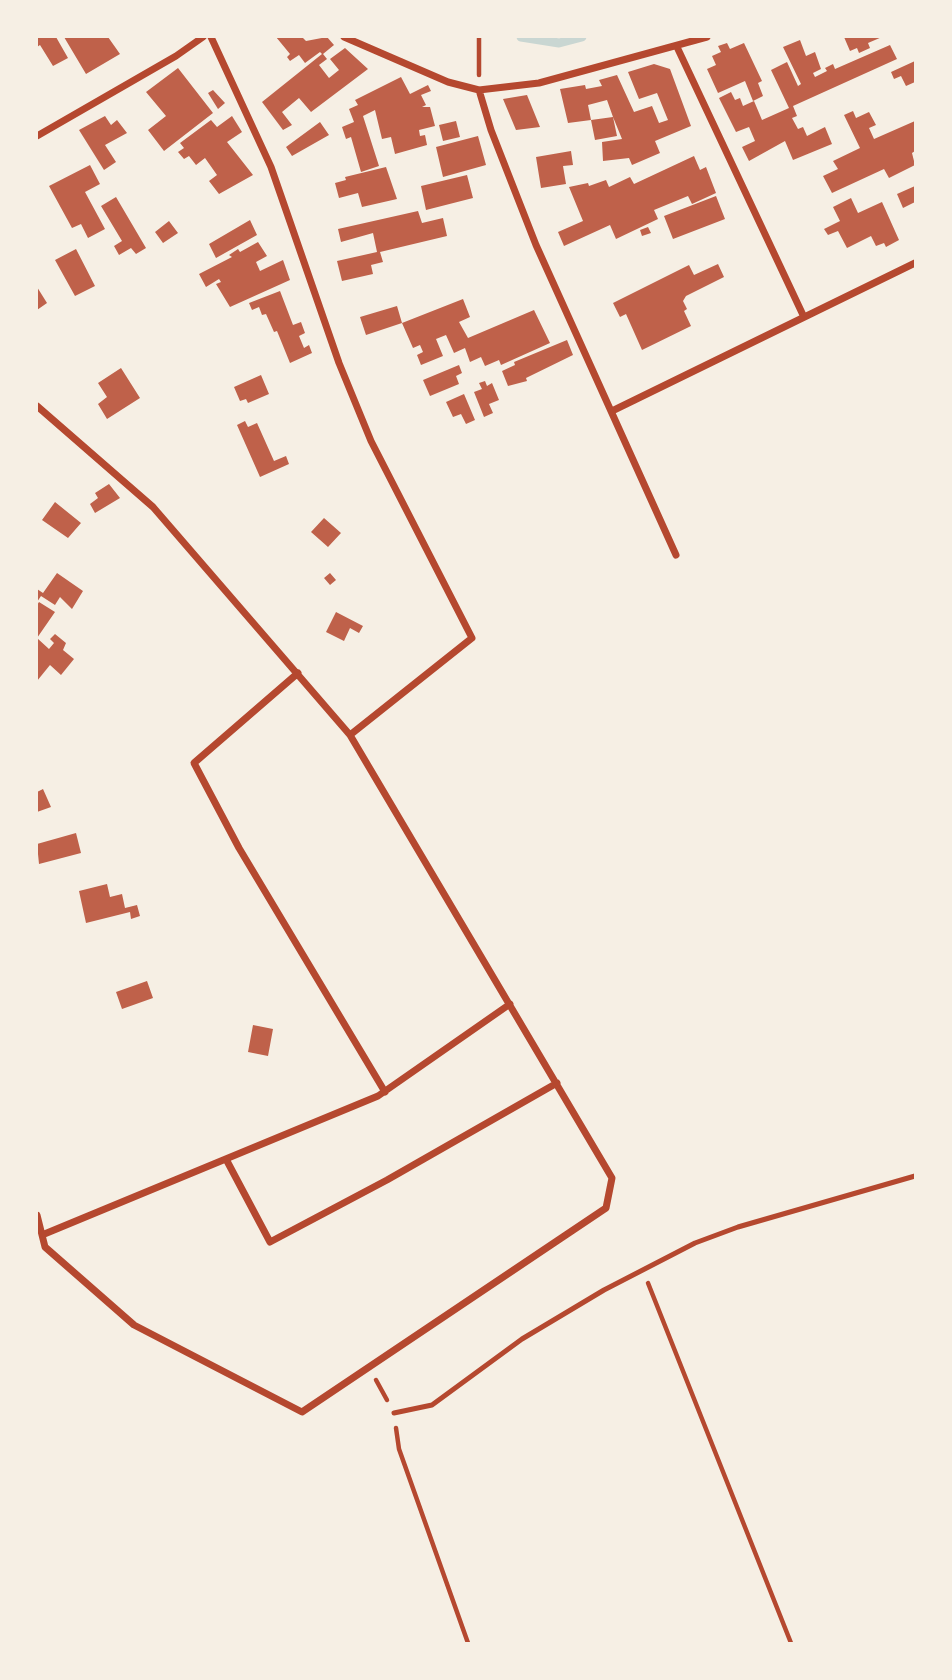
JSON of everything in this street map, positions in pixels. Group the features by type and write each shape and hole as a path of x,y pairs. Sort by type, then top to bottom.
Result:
{"street":[{"path":"37,136 176,56 203,37"},
{"path":"211,37 271,167 370,441 472,638 350,735"},
{"path":"344,37 448,82 479,90 539,83 707,37"},
{"path":"677,47 803,315"},
{"path":"479,90 491,130 531,232 676,555"},
{"path":"612,411 803,315 915,263"},
{"path":"37,406 153,507 350,735 612,1178 606,1208 302,1412 134,1325 45,1247 37,1216"},
{"path":"298,673 194,763 239,848 385,1092"},
{"path":"42,1236 108,1206 227,1161 385,1092 510,1004"},
{"path":"227,1161 270,1242 387,1180 557,1083"}],"lane":[{"path":"394,1413 432,1405 522,1339 643,1269 695,1243 738,1227 915,1176"}],"path":[{"path":"479,37 479,79"},
{"path":"643,1269 791,1643"},
{"path":"369,1367 394,1413 400,1449 468,1643"}],"building":[{"path":"37,37 56,37 68,58 53,66 40,45 37,47"},
{"path":"64,37 108,37 120,54 86,74"},
{"path":"276,37 302,37 306,41 327,37 334,45 323,54 327,59 319,65 329,78 339,70 330,59 345,48 368,69 311,112 299,98 282,112 292,125 283,130 262,102 322,54 320,52 305,63 299,55 290,61 287,57 290,54"},
{"path":"844,37 882,37 868,43 870,48 859,53 857,48 850,51"},
{"path":"800,40 806,56 815,52 821,69 813,73 815,77 827,71 825,68 833,64 835,69 890,45 897,59 793,106 797,116 792,118 798,129 803,127 807,136 825,127 832,144 793,160 785,141 749,161 742,147 755,141 749,127 736,132 719,98 731,92 735,100 740,98 743,106 754,101 762,120 789,108 771,70 787,62 798,86 801,84 783,47"},
{"path":"727,43 730,49 744,43 762,81 758,83 763,96 753,101 745,81 718,93 707,69 716,65 712,56 721,52 718,46"},
{"path":"915,61 915,82 906,86 901,76 894,79 891,72"},
{"path":"654,64 670,69 691,126 655,141 660,153 632,165 629,158 603,161 602,142 622,139 607,100 588,105 591,120 568,123 560,89 585,85 586,89 602,86 599,80 617,75 634,112 652,106 659,123 668,120 657,93 639,99 628,72"},
{"path":"178,68 213,113 164,151 148,130 166,116 146,92"},
{"path":"401,77 410,94 428,85 431,91 421,95 426,105 422,107 430,107 435,126 419,130 420,136 425,135 427,145 395,154 391,137 382,139 375,110 363,116 379,166 361,172 351,137 346,139 342,127 354,122 349,109 358,105 355,100"},
{"path":"213,90 225,103 218,109 208,93"},
{"path":"527,95 540,127 516,130 503,99"},
{"path":"853,111 856,118 869,112 876,125 869,128 874,139 915,121 915,151 912,153 915,165 889,178 884,169 832,193 823,176 838,169 833,161 860,148 844,115"},
{"path":"105,116 111,125 117,120 127,133 105,145 116,162 104,170 79,130"},
{"path":"232,116 242,132 227,142 253,175 219,194 209,181 217,175 205,158 196,165 189,156 184,159 178,152 184,148 180,143 211,120 217,127"},
{"path":"613,117 617,136 595,140 591,120"},
{"path":"456,121 460,137 443,141 439,125"},
{"path":"320,122 329,135 292,156 286,147"},
{"path":"478,136 486,165 443,177 436,147"},
{"path":"571,151 573,165 563,166 566,184 541,188 536,157"},
{"path":"694,156 700,170 706,167 716,193 692,204 688,196 654,210 658,219 616,239 610,225 564,246 558,232 583,221 569,187 588,183 589,186 606,180 609,187 630,177 634,184"},
{"path":"90,165 100,184 85,192 105,229 88,238 81,224 72,228 49,186"},
{"path":"386,167 397,199 362,207 358,193 339,198 335,183 346,180 345,177"},
{"path":"467,175 473,198 426,210 421,186"},
{"path":"915,186 915,202 903,208 897,194"},
{"path":"716,196 725,219 673,239 664,216"},
{"path":"116,197 146,248 136,254 131,248 119,255 114,246 122,241 101,206"},
{"path":"851,198 858,213 882,202 899,240 886,247 884,243 876,246 871,236 847,248 838,231 828,235 824,229 840,221 833,207"},
{"path":"418,211 422,223 443,218 447,236 380,252 383,262 371,265 373,274 342,281 337,261 377,252 373,233 341,242 338,229"},
{"path":"250,220 257,235 216,258 209,244"},
{"path":"169,221 178,233 163,243 155,232"},
{"path":"648,227 651,233 642,236 640,230"},
{"path":"258,242 267,256 256,262 260,271 283,260 290,280 230,307 216,284 221,282 219,279 206,287 199,274 232,257 229,255 238,249 240,252"},
{"path":"76,249 95,286 75,296 55,260"},
{"path":"718,264 724,277 686,296 683,301 691,326 642,350 626,314 620,317 613,303 689,265 694,275"},
{"path":"37,287 47,303 37,310"},
{"path":"280,291 293,325 301,322 305,333 299,336 304,348 309,345 312,353 290,363 277,331 274,332 266,314 262,315 259,307 252,310 249,303"},
{"path":"463,299 470,317 459,322 468,338 534,310 550,343 501,365 499,360 485,366 481,357 470,362 465,348 454,353 446,335 436,339 443,356 421,365 417,355 423,352 420,345 413,348 402,323"},
{"path":"397,306 402,323 366,335 360,317"},
{"path":"567,340 573,355 526,378 527,381 508,386 502,371 515,365 514,362"},
{"path":"459,365 462,373 456,376 459,384 430,396 423,380"},
{"path":"121,368 140,398 107,419 98,404 107,397 98,383"},
{"path":"261,375 269,394 248,403 246,399 240,401 234,387"},
{"path":"485,381 487,386 492,383 499,400 489,404 493,413 484,417 474,392 482,389 479,383"},
{"path":"464,394 475,420 466,424 461,414 453,417 446,402"},
{"path":"245,421 248,427 257,423 274,461 286,456 289,464 260,477 237,425"},
{"path":"109,484 120,498 95,513 90,504 98,498 95,493"},
{"path":"55,502 81,523 68,538 42,520"},
{"path":"324,518 341,533 328,547 311,532"},
{"path":"57,573 83,591 72,609 60,597 55,605 41,596 37,602 37,589 43,593"},
{"path":"330,573 336,580 330,585 324,578"},
{"path":"39,602 55,612 37,638 37,605"},
{"path":"336,612 363,626 359,633 350,628 344,641 326,632"},
{"path":"55,634 66,643 63,650 74,659 61,675 50,665 37,681 37,638 49,649 54,643 50,639"},
{"path":"43,789 51,807 37,812 37,792"},
{"path":"76,833 81,853 39,864 37,844"},
{"path":"107,884 110,897 122,894 125,908 137,905 140,916 131,919 130,912 86,923 79,891"},
{"path":"147,981 153,998 122,1009 116,992"},
{"path":"253,1025 273,1029 268,1056 248,1052"}],"waterway":[{"path":"521,37 559,43 582,37"}]}
